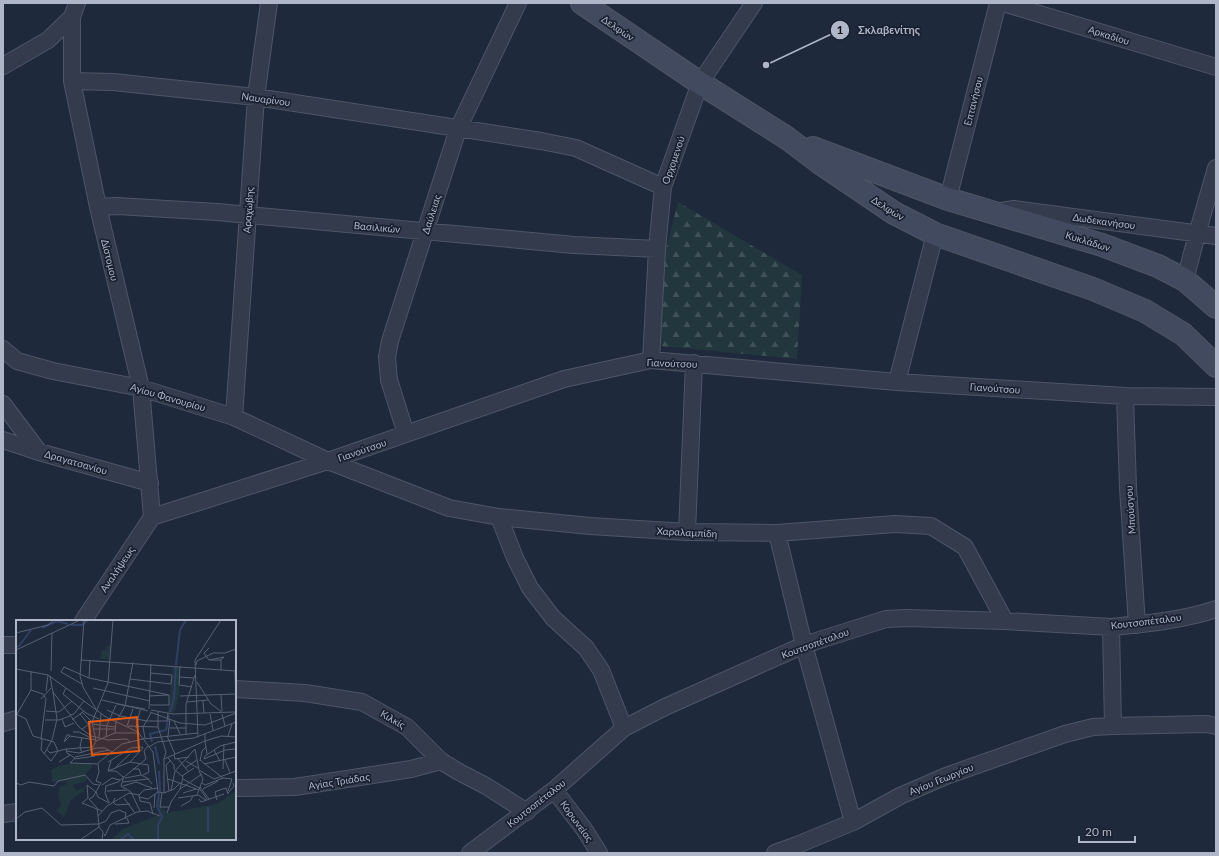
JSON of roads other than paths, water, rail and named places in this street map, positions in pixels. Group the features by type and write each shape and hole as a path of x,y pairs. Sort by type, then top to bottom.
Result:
{"main road":[{"name":"Δελφών","path":"582,3 700,84 786,138 894,213 935,234 1092,289 1145,311 1183,334 1216,366"},
{"path":"786,138 948,199"},
{"name":"Κυκλάδων","path":"948,199 993,214 1102,245 1158,266 1185,280 1216,307"}],"street":[{"name":"Αραχώβης","path":"234,417 256,98 269,3"},
{"name":"Δαύλειας","path":"406,434 389,380 387,357 390,341 458,128 518,3"},
{"name":"Ορχομενού","path":"651,360 657,249 663,188 700,84 754,3"},
{"name":"Επτανήσου","path":"948,199 998,3"},
{"name":"Αρκαδίου","path":"1003,3 1216,68"},
{"path":"3,66 48,40 75,10"},
{"name":"Δίστομου","path":"75,10 72,81 98,207 141,388 152,518"},
{"name":"Ναυαρίνου","path":"72,81 113,82 256,98 541,141 576,148 663,188"},
{"path":"1185,280 1216,168"},
{"name":"Βασιλικών","path":"98,207 117,206 248,215 574,245 657,249"},
{"name":"Δωδεκανήσου","path":"993,214 1014,209 1216,236"},
{"path":"897,382 935,234"},
{"name":"Αγίου Φανουρίου","path":"3,349 17,361 45,369 141,388 234,417 328,461"},
{"name":"Γιανούτσου","path":"152,518 328,461 564,379 651,360 897,382 1125,396 1216,397"},
{"path":"687,532 694,363"},
{"name":"Μπούσγου","path":"1125,396 1128,488 1137,625"},
{"path":"3,404 39,452"},
{"name":"Δραγατσανίου","path":"3,440 39,452 150,483"},
{"name":"Χαραλαμπίδη","path":"328,461 449,508 499,517 590,526 687,532 777,533 894,524 931,526 965,547 1005,621"},
{"path":"499,517 515,558 530,588 553,618 586,648 601,670 624,728"},
{"name":"Αναλήψεως","path":"84,620 152,518"},
{"path":"777,533 804,645 853,822"},
{"name":"Κουτσοπέταλου","path":"470,853 527,812 624,728 665,707 804,645 886,619 907,618 1005,621 1111,627 1137,625 1204,613 1216,609"},
{"path":"1111,627 1113,726"},
{"path":"3,644 16,645"},
{"name":"Κιλκίς","path":"236,690 305,693 362,702 407,727 441,761 486,786 527,812"},
{"path":"3,723 16,719"},
{"name":"Αγίου Γεωργίου","path":"775,853 797,846 853,822 900,796 946,776 1065,734 1093,727 1207,724 1216,726"},
{"name":"Αγίας Τριάδας","path":"236,788 295,787 411,769 441,761"},
{"name":"Κορωνείας","path":"554,790 584,829 599,853"},
{"path":"3,814 16,812"}],"place":[{"name":"Σκλαβενίτης","path":"766,65"}]}
